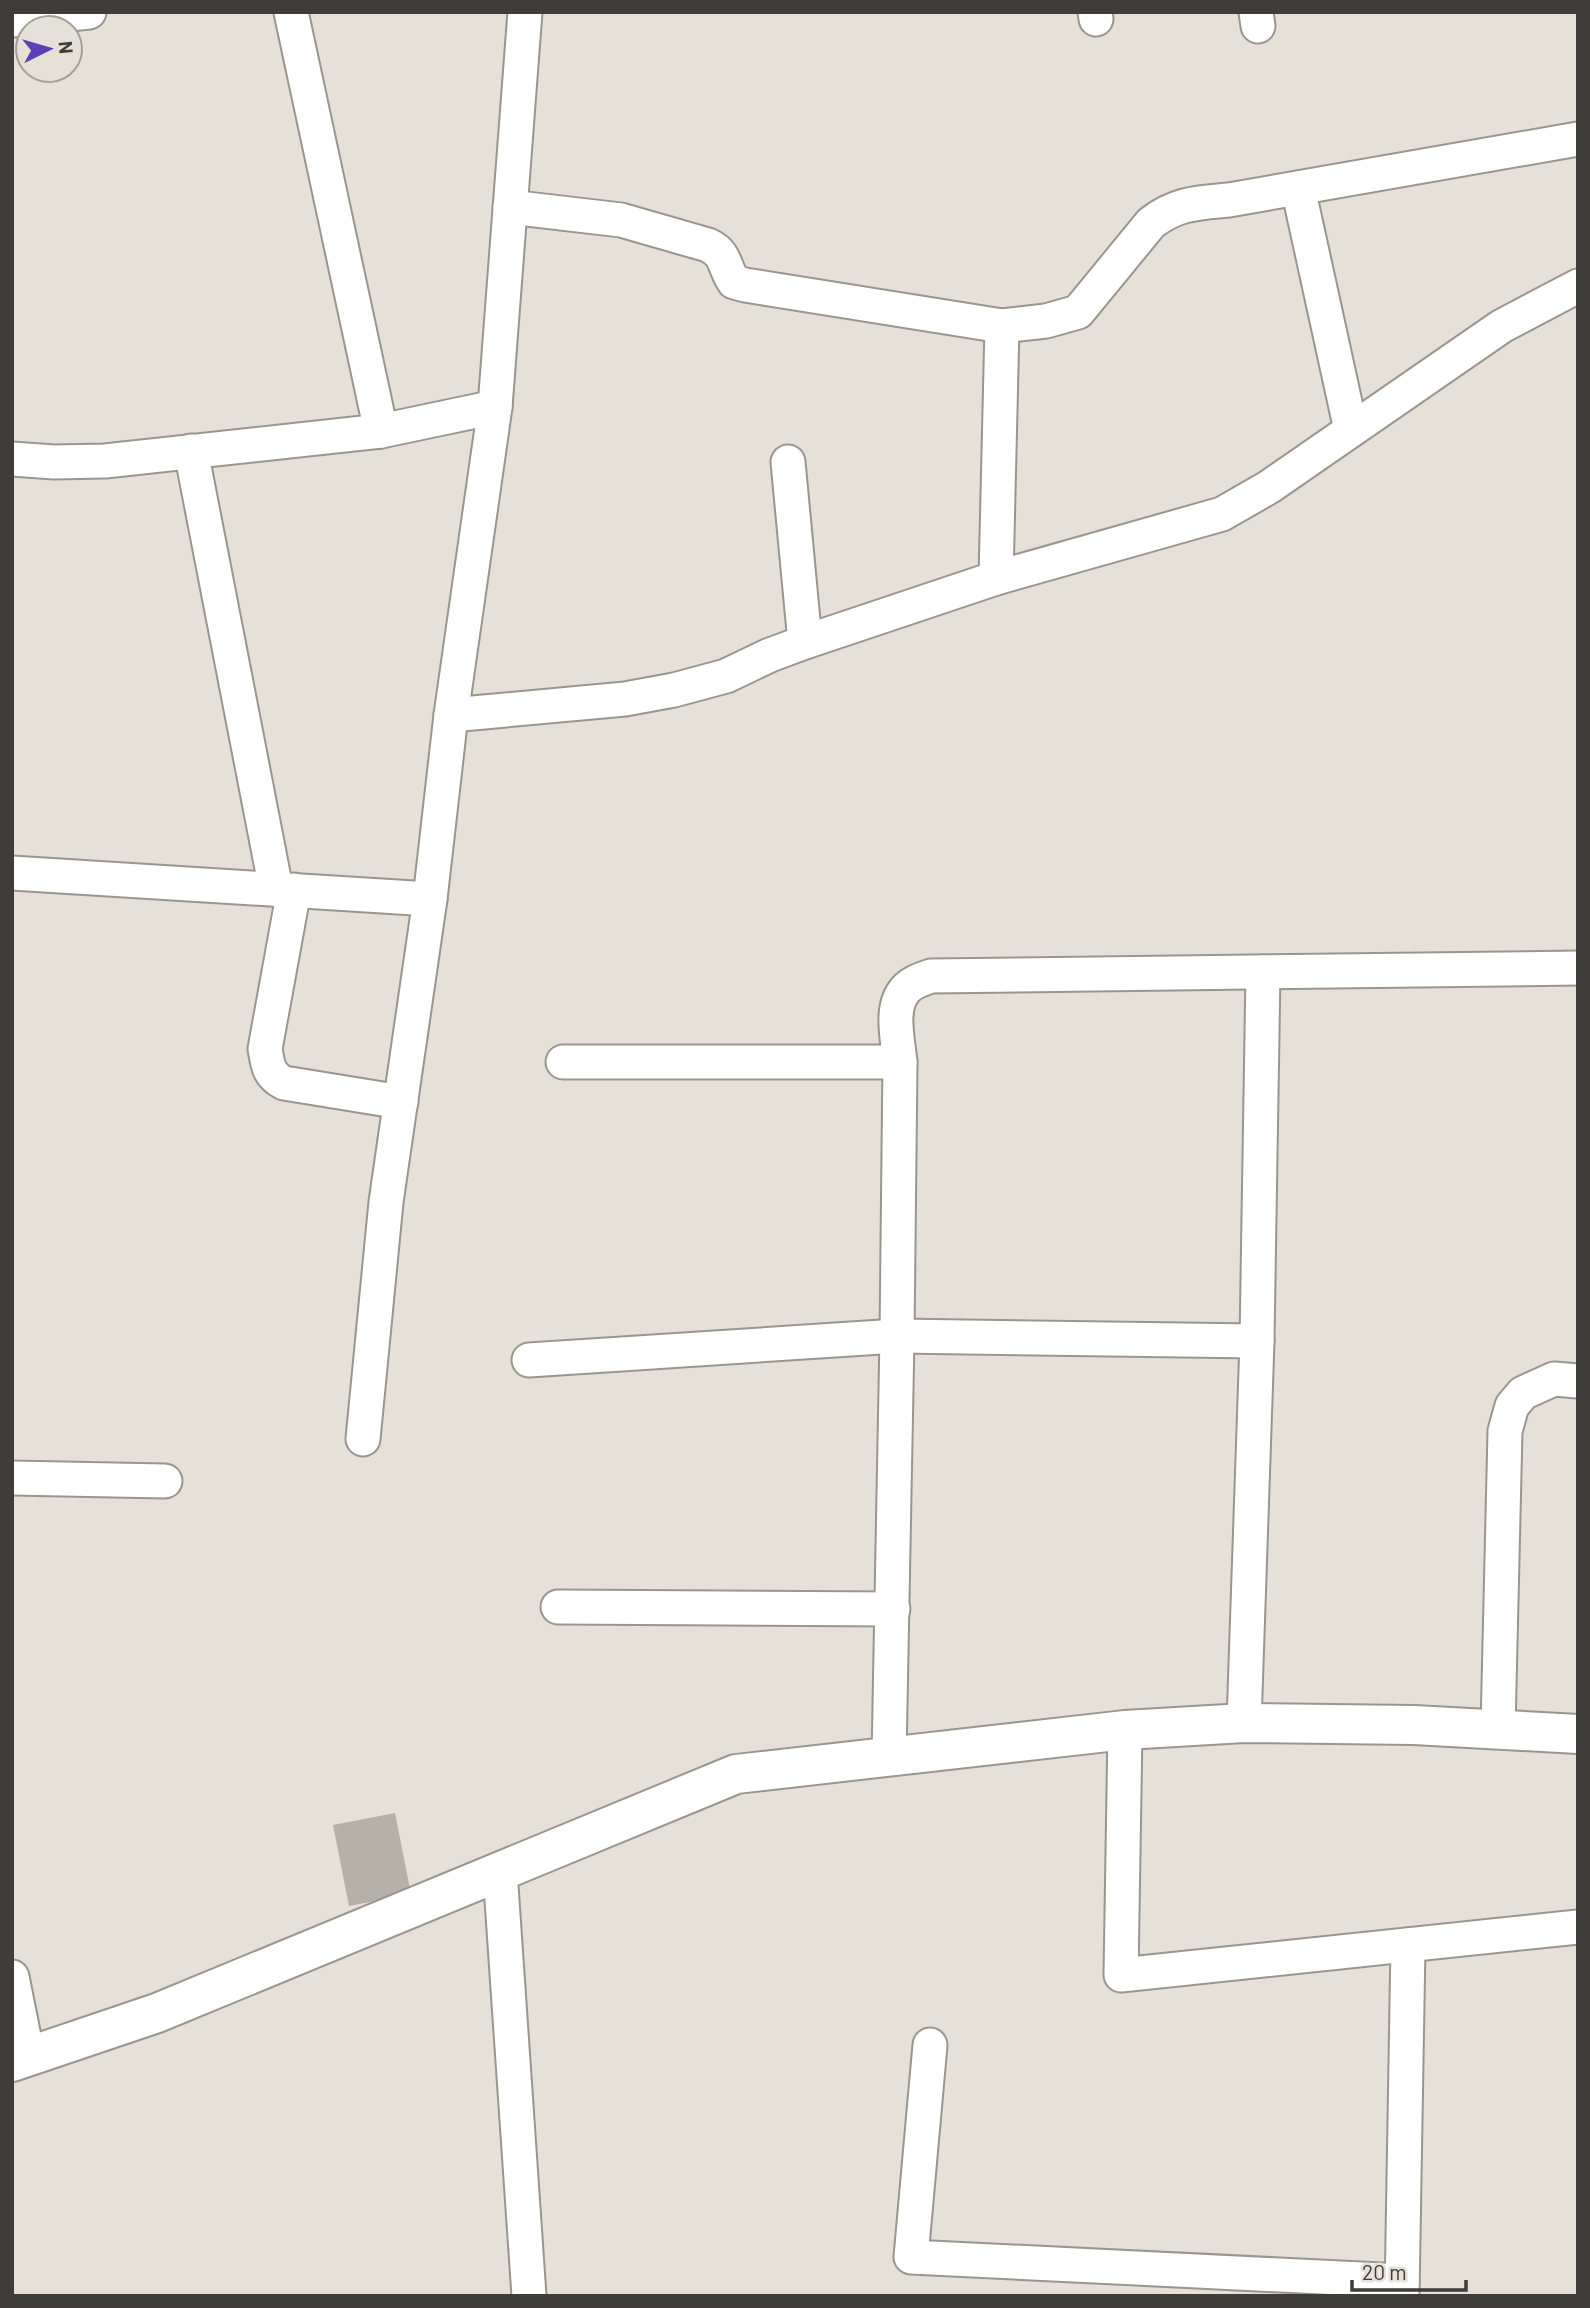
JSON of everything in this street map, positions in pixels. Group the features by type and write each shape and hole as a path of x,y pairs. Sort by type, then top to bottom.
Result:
{"street":[{"path":"12,20 89,12"},
{"path":"291,12 381,431"},
{"path":"363,1439 386,1202 430,899 452,715 495,407 525,12"},
{"path":"510,207 621,220 708,245 723,256 734,282 745,285 1002,326 1046,321 1078,312 1151,223 1178,206 1229,200 1578,139"},
{"path":"1298,188 1352,430"},
{"path":"452,715 625,699 674,690 726,676 805,642 996,578 1222,514 1269,487 1502,326 1578,286"},
{"path":"996,578 1002,326"},
{"path":"12,459 104,461 381,431 495,407"},
{"path":"191,451 285,890 265,1049 270,1072 274,1078 284,1083 401,1102"},
{"path":"788,463 805,642"},
{"path":"12,873 430,899"},
{"path":"889,1758 900,1062 896,1016 899,1001 906,989 931,975 1578,968"},
{"path":"1244,1723 1257,1341 1263,972"},
{"path":"563,1062 900,1062"},
{"path":"529,1360 897,1336 1257,1341"},
{"path":"1498,1730 1505,1431 1512,1406 1523,1393 1554,1379 1578,1381"},
{"path":"12,1478 165,1481"},
{"path":"558,1608 892,1609"},
{"path":"12,1977 20,2060 157,2013 736,1774 1125,1730 1244,1723 1415,1725 1578,1734"},
{"path":"1125,1730 1121,1975 1578,1927"},
{"path":"500,1871 529,2296"},
{"path":"930,2045 911,2257 1402,2289 1408,1945"}],"building":[{"path":"395,1813 411,1894 349,1906 333,1825"}]}
